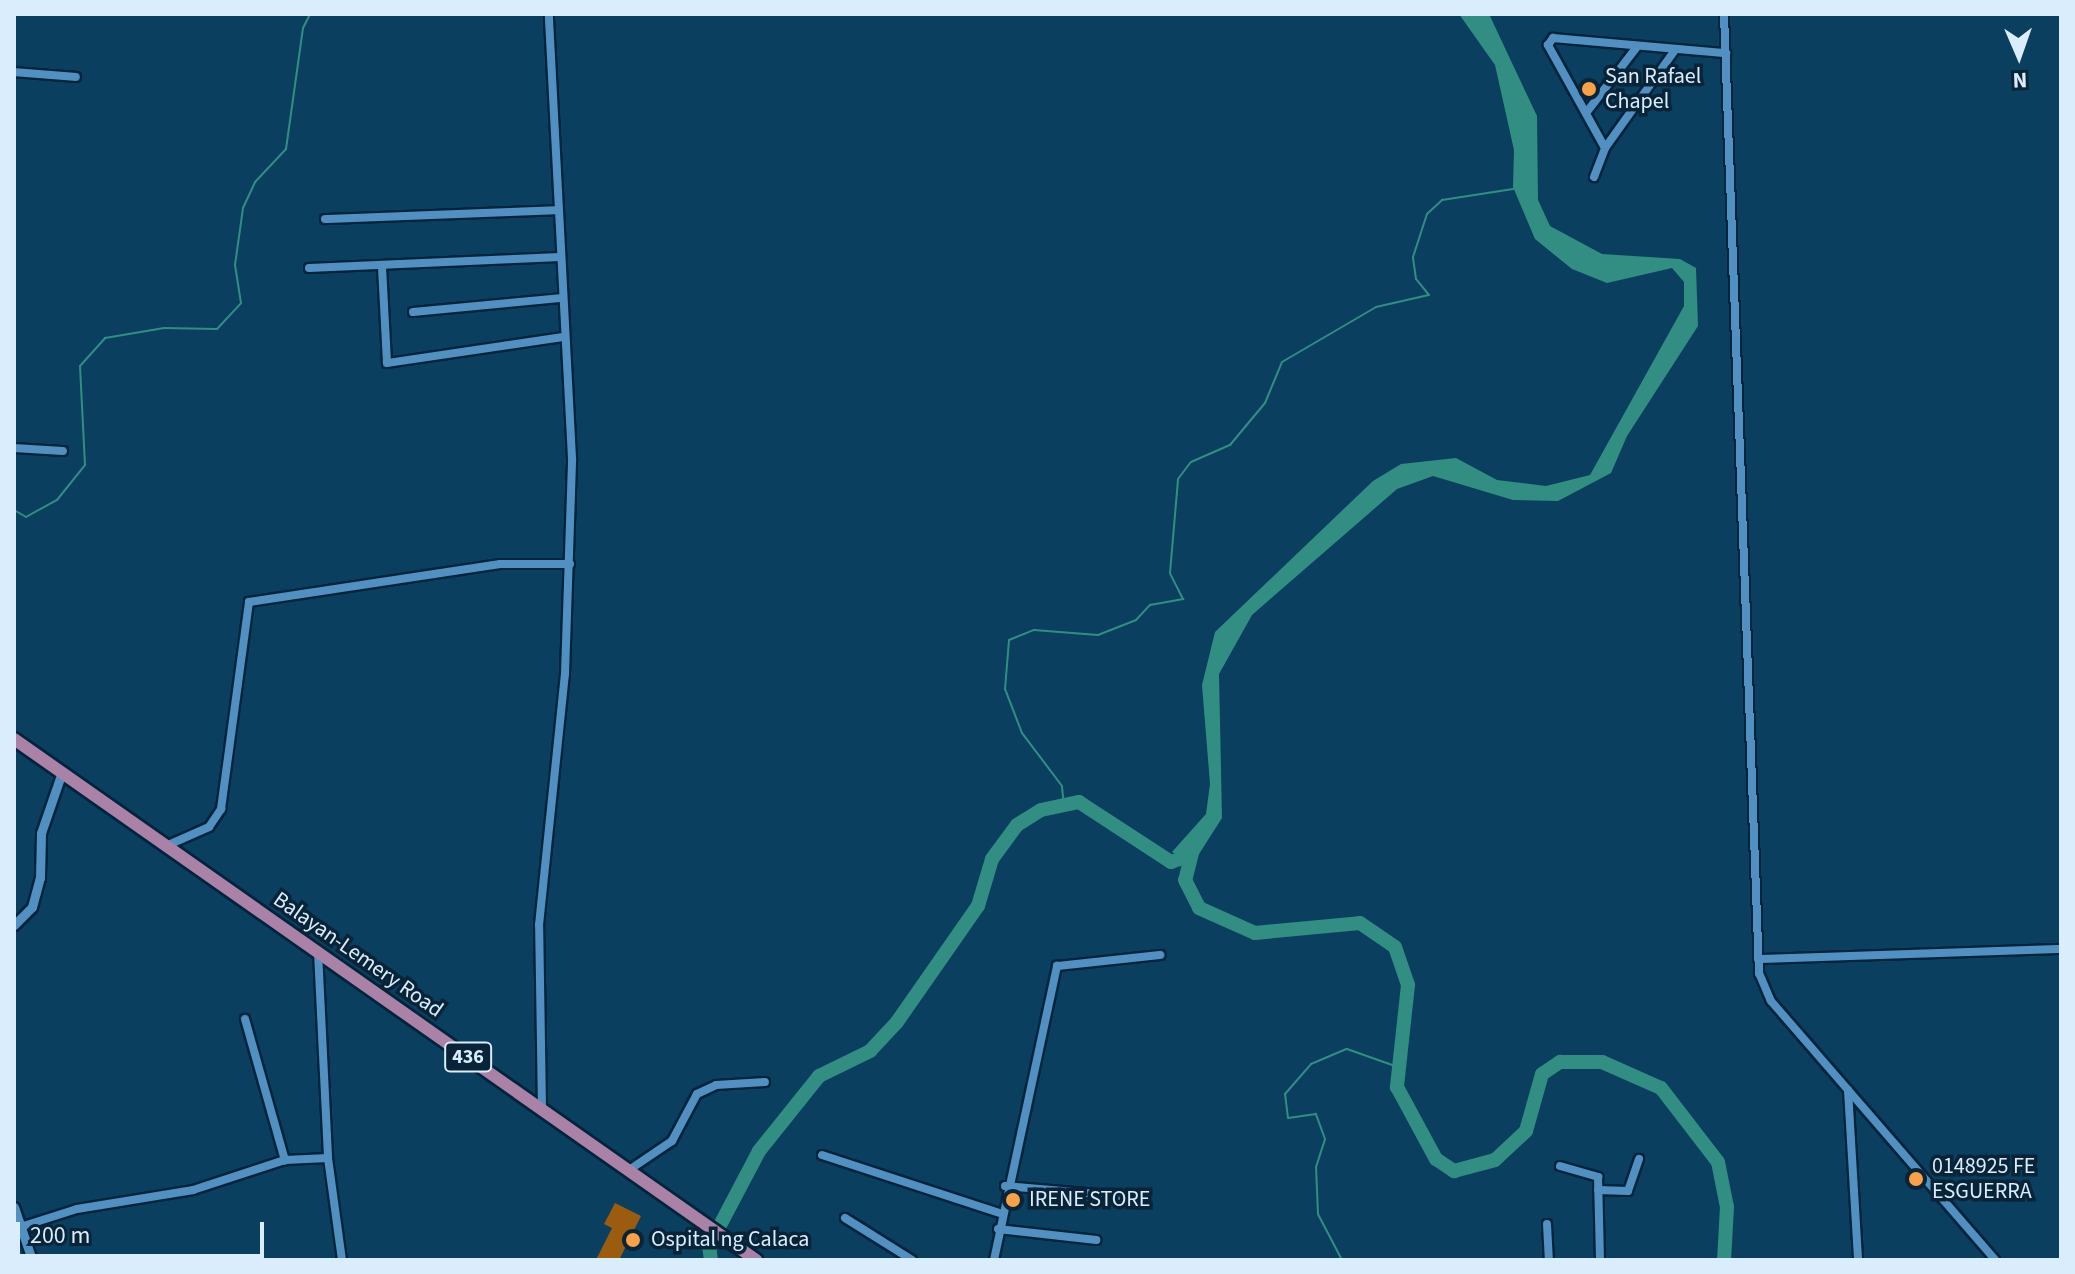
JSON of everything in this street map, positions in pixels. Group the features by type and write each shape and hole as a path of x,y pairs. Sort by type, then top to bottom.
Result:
{"main road":[{"name":"Balayan-Lemery Road","path":"14,739 756,1260"}],"street":[{"path":"542,1108 539,925 570,564 564,337 549,14"},
{"path":"1724,14 1758,959 1771,1001 1995,1260"},
{"path":"1605,148 1549,40 1726,53"},
{"path":"1586,113 1636,48"},
{"path":"1594,177 1605,148 1675,50"},
{"path":"14,72 76,77"},
{"path":"325,219 558,210"},
{"path":"309,268 560,257"},
{"path":"382,267 387,363 564,337"},
{"path":"413,312 562,298"},
{"path":"14,448 63,451"},
{"path":"166,846 209,827 221,809 249,602 500,564 570,564"},
{"path":"14,925 32,907 40,878 41,833 62,772"},
{"path":"1758,959 2061,949"},
{"path":"318,952 328,1158 342,1260"},
{"path":"994,1260 999,1213 1031,1098 1057,966 1160,955"},
{"path":"245,1019 285,1160"},
{"path":"629,1170 672,1141 697,1094 716,1085 765,1082"},
{"path":"1848,1089 1858,1260"},
{"path":"822,1155 999,1213"},
{"path":"17,1229 77,1209 193,1190 285,1160 328,1158"},
{"path":"1598,1190 1628,1191 1639,1159"},
{"path":"1560,1166 1593,1171 1598,1190 1600,1260"},
{"path":"1005,1186 1121,1196"},
{"path":"14,1207 17,1229 31,1259"},
{"path":"845,1218 912,1260"},
{"path":"1547,1224 1549,1260"},
{"path":"998,1229 1096,1240"}],"shaded area":[{"path":"1459,14 1489,14 1537,116 1538,200 1550,226 1602,254 1680,259 1696,268 1698,326 1627,436 1611,473 1558,501 1513,500 1433,476 1397,489 1252,615 1219,674 1222,818 1192,865 1172,852 1206,814 1210,784 1202,685 1215,632 1373,481 1401,464 1456,458 1497,480 1546,486 1590,475 1684,306 1684,282 1672,268 1607,283 1572,269 1535,239 1513,187 1514,150 1495,65"}],"building":[{"name":"Ospital ng Calaca","path":"615,1203 641,1216 619,1260 596,1260 612,1228 604,1224"}],"waterway":[{"path":"14,510 26,517 57,500 85,465 80,366 105,338 164,328 217,329 241,303 235,265 243,208 255,182 286,149 303,28 310,14"},
{"path":"1064,806 1062,786 1022,733 1005,689 1009,640 1034,630 1098,635 1136,620 1150,605 1183,599 1170,573 1178,479 1191,462 1230,445 1265,403 1282,362 1376,307 1429,295 1416,279 1413,257 1427,214 1442,200 1513,189"},
{"path":"711,1260 709,1246 759,1151 819,1076 870,1051 897,1022 978,906 992,859 1017,825 1041,810 1079,802 1171,862 1191,855"},
{"path":"1194,845 1185,880 1199,908 1255,933 1360,923 1395,947 1408,985 1397,1087 1436,1159 1454,1171 1495,1160 1526,1131 1542,1074 1560,1062 1602,1062 1661,1088 1718,1162 1727,1207 1724,1260"},
{"path":"1342,1260 1318,1214 1316,1167 1325,1139 1316,1114 1288,1118 1285,1094 1311,1064 1347,1049 1398,1067"}],"place":[{"name":"San Rafael Chapel","path":"1589,89"},
{"name":"0148925 FE ESGUERRA","path":"1916,1179"},
{"name":"IRENE STORE","path":"1013,1200"},
{"name":"Ospital ng Calaca","path":"633,1240"}]}
